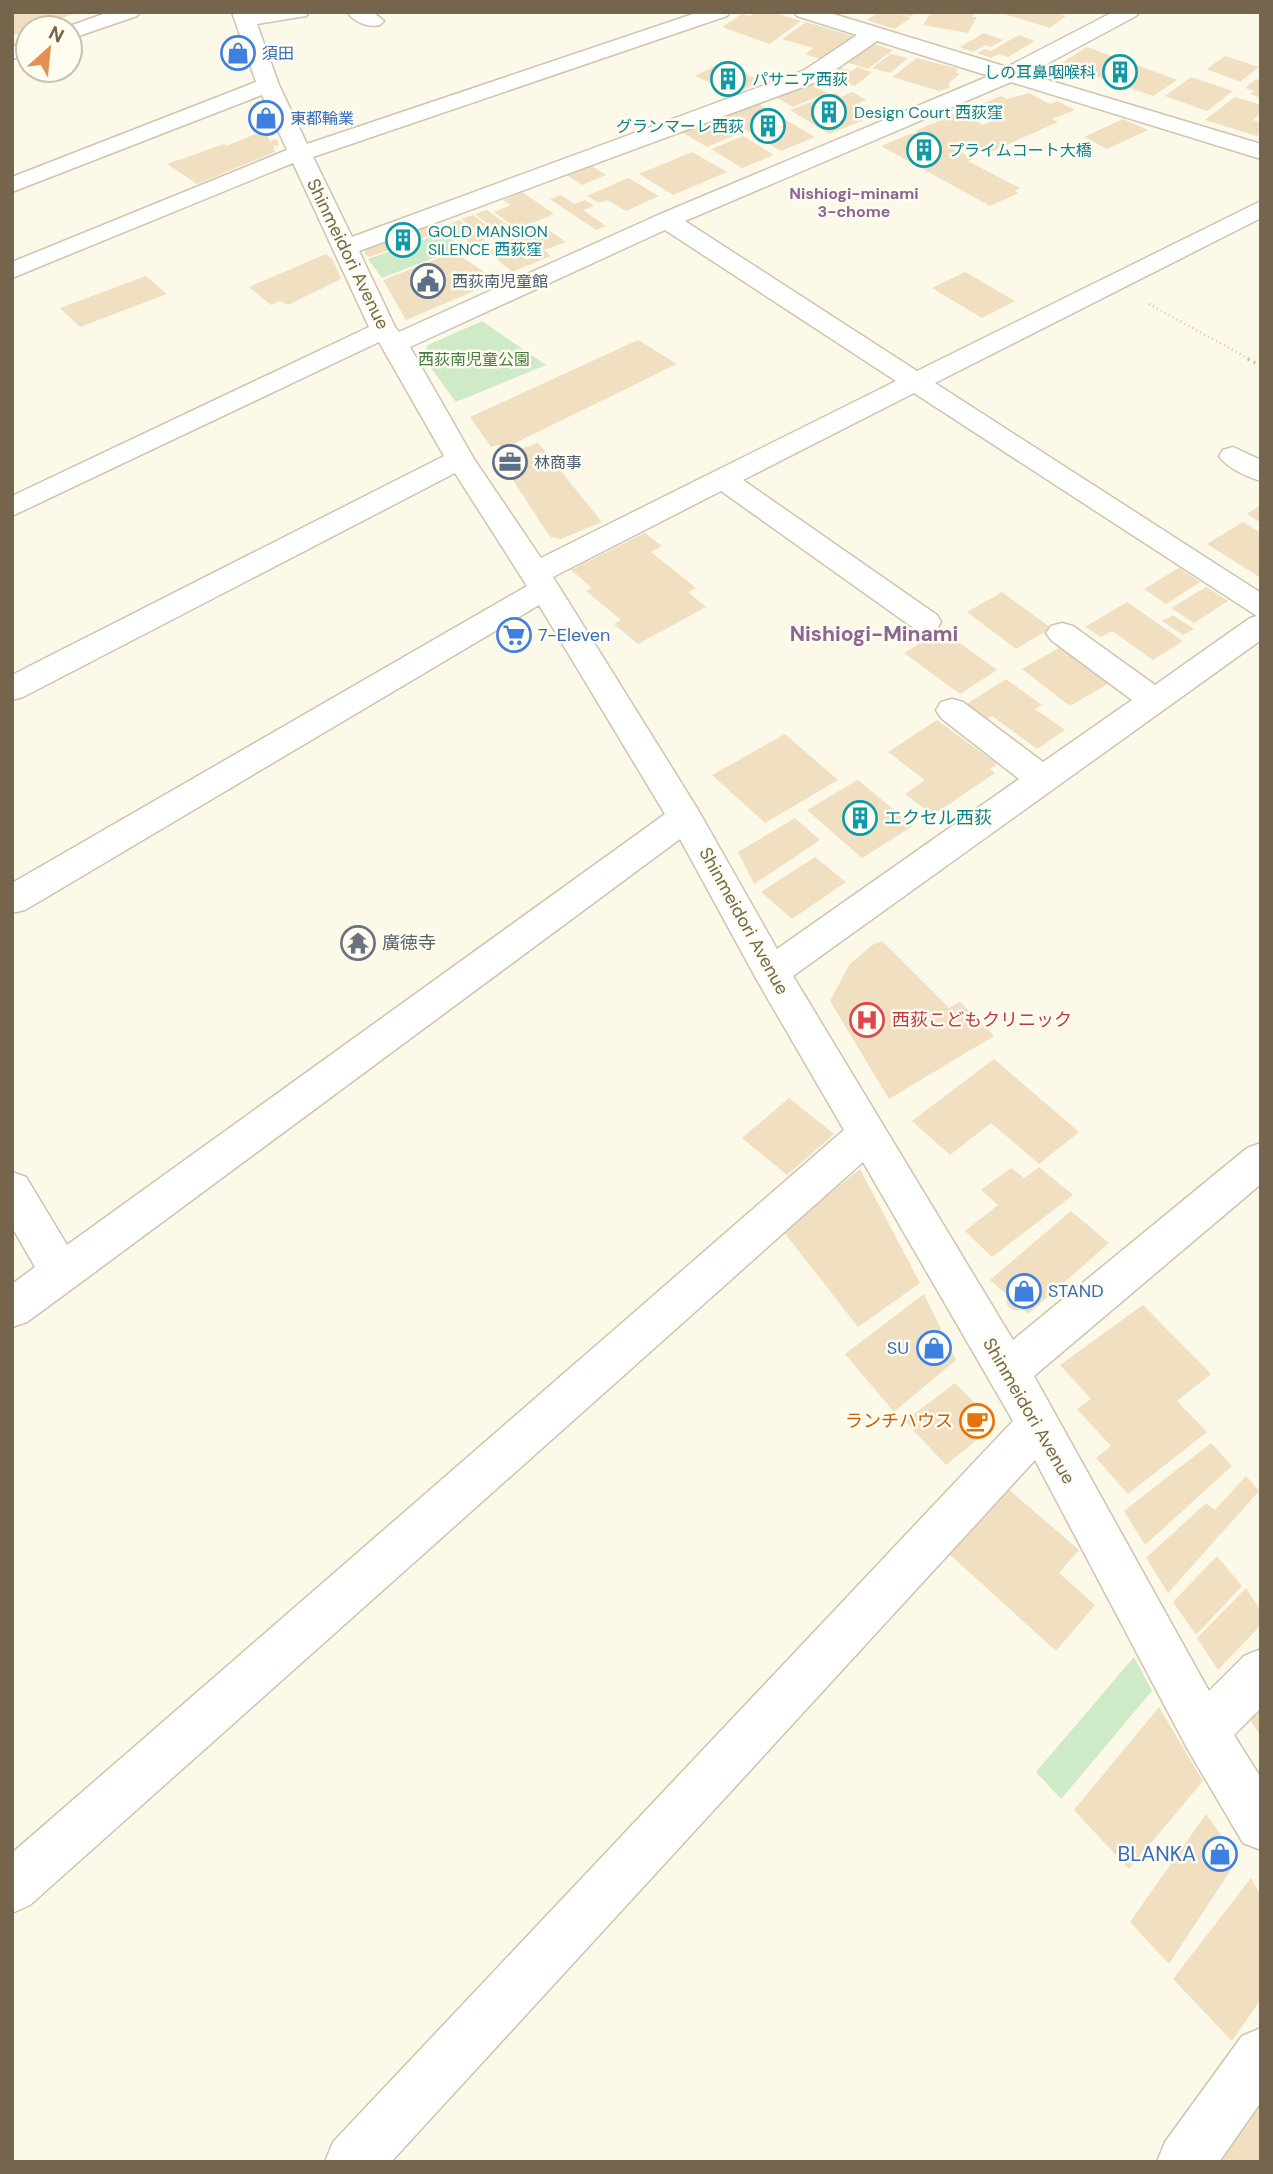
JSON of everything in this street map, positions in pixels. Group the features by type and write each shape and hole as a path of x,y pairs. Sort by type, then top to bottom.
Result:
{"street":[{"path":"84,28 130,12"},
{"path":"243,16 299,12"},
{"path":"12,271 300,153 720,12"},
{"path":"804,12 835,16 873,34 1261,152"},
{"path":"12,507 389,337 1009,75 1129,12"},
{"name":"Shinmeidori Avenue","path":"243,16 268,85 389,337 460,459 540,581 685,817 771,972 1039,1424 1204,1731 1261,1825"},
{"path":"345,248 811,76 873,34"},
{"path":"16,179 268,85"},
{"path":"12,900 540,581 723,479 1261,208"},
{"path":"667,220 1261,607"},
{"path":"1233,456 1261,472"},
{"path":"12,689 460,459"},
{"path":"723,479 926,622"},
{"path":"771,972 1261,625"},
{"path":"1062,634 1155,701"},
{"path":"952,710 1043,780"},
{"path":"12,1308 685,817"},
{"path":"12,1887 867,1134"},
{"path":"1007,1372 1258,1167"},
{"path":"12,1189 61,1273"},
{"path":"353,2162 1039,1424"},
{"path":"1204,1731 1261,1673"},
{"path":"1185,2162 1261,2055"}],"path":[{"path":"1111,284 1261,366"}],"green space":[{"path":"443,233 462,247 382,278 368,259"},
{"name":"西荻南児童公園","path":"482,321 546,365 456,402 422,356 428,345"},
{"path":"1134,1657 1152,1691 1061,1799 1036,1772"}],"building":[{"path":"12,12 76,12 14,14 12,36"},
{"path":"755,12 772,12 801,21 770,44 722,27 742,14 750,16"},
{"path":"879,12 917,12 911,16 902,14 911,18 894,29 867,20"},
{"path":"931,12 965,12 977,17 968,33 923,25"},
{"path":"1053,12 1066,16 1050,28 1001,13"},
{"path":"806,22 853,36 823,60 805,54 813,48 782,39"},
{"path":"984,33 1003,40 973,52 960,47"},
{"path":"1019,35 1035,41 1008,57 999,54 991,58 977,53 985,49 991,51"},
{"path":"868,42 893,50 868,69 843,61 851,54 858,56 863,52 857,50"},
{"name":"しの耳鼻咽喉科","path":"1087,47 1177,80 1153,96 1060,64"},
{"path":"891,54 908,58 890,73 872,68"},
{"path":"1225,56 1259,67 1240,82 1207,69"},
{"path":"917,58 959,69 955,72 960,74 950,82 949,88 939,91 892,77"},
{"name":"パサニア西荻","path":"721,63 761,81 735,94 695,76"},
{"path":"834,66 852,71 857,67 872,72 855,86 823,75"},
{"path":"1191,77 1233,91 1207,111 1165,96"},
{"path":"1256,79 1261,81 1261,98 1250,94 1254,91 1245,88"},
{"path":"807,82 827,93 792,107 773,95"},
{"name":"Design Court 西荻窪","path":"852,92 866,100 854,105 869,114 860,118 864,120 829,134 790,110 835,93 841,97"},
{"name":"プライムコート大橋","path":"1029,93 1050,104 1057,101 1075,110 1052,119 1058,122 989,153 968,141 953,148 973,159 968,161 1020,188 1015,191 1019,193 990,206 881,146 919,133 915,131 960,112 983,125 992,121 970,109 1001,96 1007,99"},
{"path":"1235,97 1261,105 1261,114 1253,120 1261,123 1261,133 1257,136 1205,120"},
{"name":"グランマーレ西荻","path":"755,102 815,137 781,151 720,115"},
{"path":"711,119 738,134 707,147 680,131"},
{"path":"1123,119 1148,130 1107,149 1084,137"},
{"path":"265,130 270,141 277,139 279,145 273,146 275,152 197,184 167,164 224,144 226,146"},
{"path":"743,136 774,155 742,168 711,149"},
{"path":"692,152 727,172 673,195 639,174"},
{"path":"589,164 606,175 582,185 565,174"},
{"path":"628,178 659,196 626,211 607,200 599,203 587,196"},
{"path":"522,192 554,214 517,229 494,212 511,205 503,200"},
{"path":"561,195 574,204 585,200 594,206 583,210 606,226 596,230 550,199"},
{"path":"487,210 513,229 501,234 475,214"},
{"path":"473,215 499,234 487,239 461,219"},
{"path":"459,220 485,240 473,245 447,225"},
{"name":"GOLD MANSION SILENCE 西荻窪","path":"430,224 440,232 369,257 364,253 366,248"},
{"path":"543,226 566,242 544,250 551,256 512,272 487,251 509,243 505,240"},
{"path":"454,252 498,281 406,320 383,280"},
{"path":"326,254 333,260 341,279 288,305 280,301 271,305 249,287"},
{"path":"965,272 1015,301 982,318 932,288"},
{"path":"146,276 167,294 80,327 60,308"},
{"path":"638,340 677,364 503,449 498,445 491,447 470,417"},
{"path":"538,443 602,522 561,539 550,537 498,457"},
{"path":"1261,505 1261,523 1247,514"},
{"path":"1243,522 1261,533 1261,578 1207,544"},
{"path":"645,533 662,546 651,552 696,588 688,592 706,607 638,644 614,624 621,620 586,591 592,588 571,570"},
{"path":"1179,568 1200,582 1166,604 1144,589"},
{"path":"1206,587 1228,601 1194,623 1171,608"},
{"path":"1002,592 1051,628 1016,649 967,612"},
{"path":"1127,602 1183,641 1153,660 1112,631 1101,637 1085,627"},
{"path":"1173,615 1194,629 1183,635 1162,621"},
{"path":"942,630 997,670 960,694 904,653"},
{"path":"1062,646 1111,682 1070,706 1022,669"},
{"path":"1006,679 1042,705 1035,709 1065,730 1037,749 992,716 985,720 965,705"},
{"path":"937,720 997,764 990,769 995,773 933,815 905,794 925,780 888,752"},
{"path":"785,734 838,780 765,823 712,775"},
{"name":"エクセル西荻","path":"858,780 913,826 862,858 807,810"},
{"path":"795,818 820,840 754,884 738,852"},
{"path":"815,857 846,882 792,919 761,892"},
{"path":"882,941 949,1008 960,1002 994,1036 889,1099 830,1001 849,965 872,945"},
{"path":"994,1059 1079,1132 1039,1164 991,1123 950,1155 912,1121"},
{"path":"789,1098 834,1134 787,1175 742,1138"},
{"path":"1039,1167 1073,1195 992,1257 965,1231 998,1205 981,1190 1011,1168 1024,1178"},
{"path":"860,1169 920,1283 858,1327 783,1231"},
{"path":"1071,1211 1109,1243 1028,1314 1024,1310 1013,1310 1007,1305 1006,1294 990,1280"},
{"path":"924,1294 956,1360 894,1412 845,1354"},
{"path":"1143,1305 1211,1374 1177,1401 1207,1432 1128,1494 1096,1458 1111,1446 1077,1409 1091,1399 1060,1365"},
{"path":"955,1383 996,1424 946,1465 905,1421"},
{"path":"1211,1443 1232,1466 1145,1545 1124,1511"},
{"path":"1246,1476 1259,1491 1168,1593 1146,1558 1206,1503 1215,1510"},
{"path":"1008,1489 1079,1550 1059,1573 1095,1605 1056,1651 948,1553"},
{"path":"1217,1556 1242,1586 1196,1635 1173,1602"},
{"path":"1246,1588 1261,1611 1261,1625 1218,1670 1197,1638"},
{"path":"1261,1696 1261,1737 1244,1710"},
{"path":"1159,1707 1203,1781 1129,1869 1074,1810"},
{"path":"1206,1814 1238,1859 1169,1964 1130,1922"},
{"path":"1251,1878 1261,1896 1261,1999 1232,2041 1173,1979"},
{"path":"1261,2101 1261,2162 1217,2162"}],"place":[{"name":"須田","path":"238,53"},
{"name":"しの耳鼻咽喉科","path":"1120,72"},
{"name":"パサニア西荻","path":"728,79"},
{"name":"Design Court 西荻窪","path":"829,112"},
{"name":"東都輪業","path":"266,118"},
{"name":"グランマーレ西荻","path":"768,126"},
{"name":"プライムコート大橋","path":"924,150"},
{"name":"GOLD MANSION SILENCE 西荻窪","path":"403,240"},
{"name":"西荻南児童館","path":"428,281"},
{"name":"林商事","path":"510,462"},
{"name":"7-Eleven","path":"514,635"},
{"name":"エクセル西荻","path":"860,818"},
{"name":"廣徳寺","path":"358,943"},
{"name":"西荻こどもクリニック","path":"867,1020"},
{"name":"STAND","path":"1024,1291"},
{"name":"SU","path":"934,1348"},
{"name":"ランチハウス","path":"977,1421"},
{"name":"BLANKA","path":"1220,1854"}],"district":[{"name":"Nishiogi-minami 3-chome","path":"854,202"},
{"name":"Nishiogi-Minami","path":"874,634"}]}
